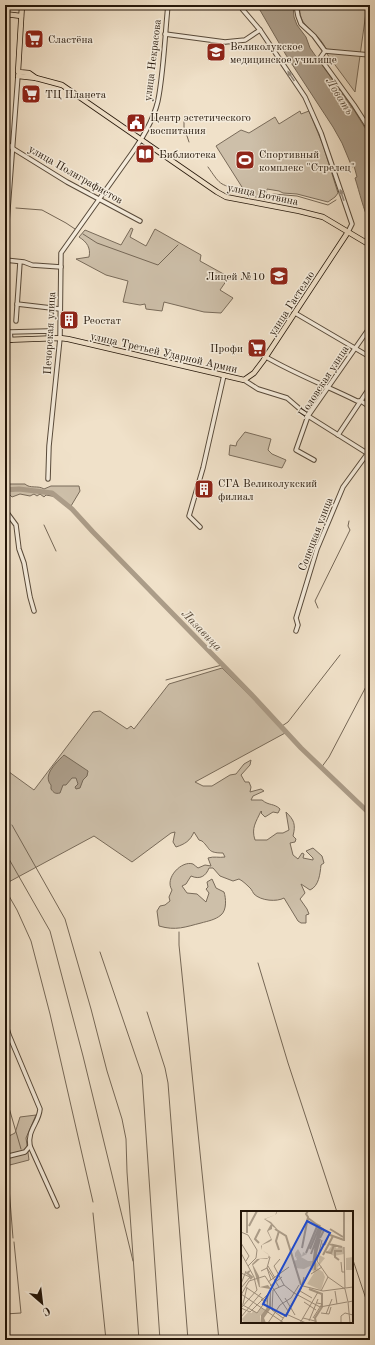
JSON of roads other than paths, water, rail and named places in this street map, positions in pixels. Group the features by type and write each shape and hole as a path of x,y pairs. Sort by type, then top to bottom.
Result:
{"main road":[{"path":"18,74 22,5"},
{"path":"5,14 21,16"},
{"name":"улица Ботвина","path":"18,74 29,73 36,78 62,85 142,139 216,192 226,197 323,217 370,245"},
{"name":"улица Гастелло","path":"244,380 254,373 266,357 348,232"},
{"name":"улица Третьей Ударной Армии","path":"5,340 60,338 244,380"}],"street":[{"name":"улица Некрасова","path":"100,200 142,139 149,125 159,95 168,5"},
{"path":"240,5 260,30 305,97 321,133 352,224 348,232"},
{"path":"296,5 301,24 314,36 325,51 370,56"},
{"path":"369,29 370,16"},
{"path":"165,34 225,42 245,40 260,30"},
{"path":"325,51 320,58 370,130"},
{"path":"5,249 18,74"},
{"name":"улица Полиграфистов","path":"5,141 12,148 67,182 140,221"},
{"name":"Печорская улица","path":"48,479 49,446 60,338 61,253 100,200"},
{"path":"5,260 32,265 61,267"},
{"path":"16,321 20,262"},
{"path":"16,304 60,309"},
{"path":"295,313 370,357"},
{"name":"Половская улица","path":"314,460 296,450 308,416 370,327"},
{"path":"266,357 294,372 328,386 357,401 361,401 370,407"},
{"path":"200,528 189,516 203,468 224,375"},
{"name":"улица Третьей Ударной Армии","path":"244,380 258,389 287,398 308,416 369,453"},
{"path":"338,435 370,387"},
{"name":"Сопецкая улица","path":"296,631 298,625 296,618 319,542 343,487 369,453"},
{"path":"5,510 16,525 19,549 24,563 30,598 34,611"},
{"path":"5,1022 40,1109 40,1114 30,1133 30,1146 57,1206"},
{"path":"5,1157 25,1152 30,1146"}],"water":[{"name":"Ловать","path":"257,5 293,5 294,17 297,25 306,37 310,48 354,110 370,136 370,224 363,207 355,178 357,177 354,166 352,167 342,143 333,127 286,55"},
{"path":"64,755 88,771 87,776 83,780 80,788 76,789 75,787 78,784 76,778 72,778 66,785 63,785 60,793 56,793 51,789 48,777 49,773"}],"waterway":[{"path":"184,121 184,127 189,142"},
{"path":"208,167 220,183 239,189"},
{"path":"273,194 297,196 328,205 336,200"},
{"path":"16,208 42,210 75,229"},
{"path":"83,234 97,243 158,265 178,245"},
{"name":"Лазавица","path":"5,490 19,489 52,493 72,509 251,694 301,748 370,814"},
{"path":"318,608 315,601 350,530 348,526 349,521"},
{"path":"44,525 56,551"},
{"path":"282,726 288,722 340,655"},
{"path":"166,680 222,665"},
{"path":"321,768 329,757 370,679"},
{"path":"12,825 65,919 107,1071 122,1119 126,1139 139,1340"},
{"path":"5,852 50,931 83,1056 133,1261"},
{"path":"5,889 17,910 31,941 50,1014 93,1202"},
{"path":"179,932 179,945 219,1340"},
{"path":"100,952 142,1075 160,1340"},
{"path":"258,963 288,1063 337,1211"},
{"path":"147,1012 165,1068 168,1083 188,1340"},
{"path":"5,1094 21,1149"},
{"path":"7,1162 13,1238"},
{"path":"93,1213 106,1340"},
{"path":"5,1314 21,1313 14,1242"},
{"path":"353,1260 370,1311"}],"place":[{"name":"Сластёна","path":"34,39"},
{"name":"Великолукское медицинское училище","path":"216,52"},
{"name":"ТЦ Планета","path":"31,94"},
{"name":"Центр эстетического воспитания","path":"136,123"},
{"name":"Библиотека","path":"145,154"},
{"name":"Спортивный комплекс \"Стрелец\"","path":"245,160"},
{"name":"Лицей №10","path":"279,276"},
{"name":"Реостат","path":"69,320"},
{"name":"Профи","path":"257,348"},
{"name":"СГА Великолукский филиал","path":"204,489"}]}
